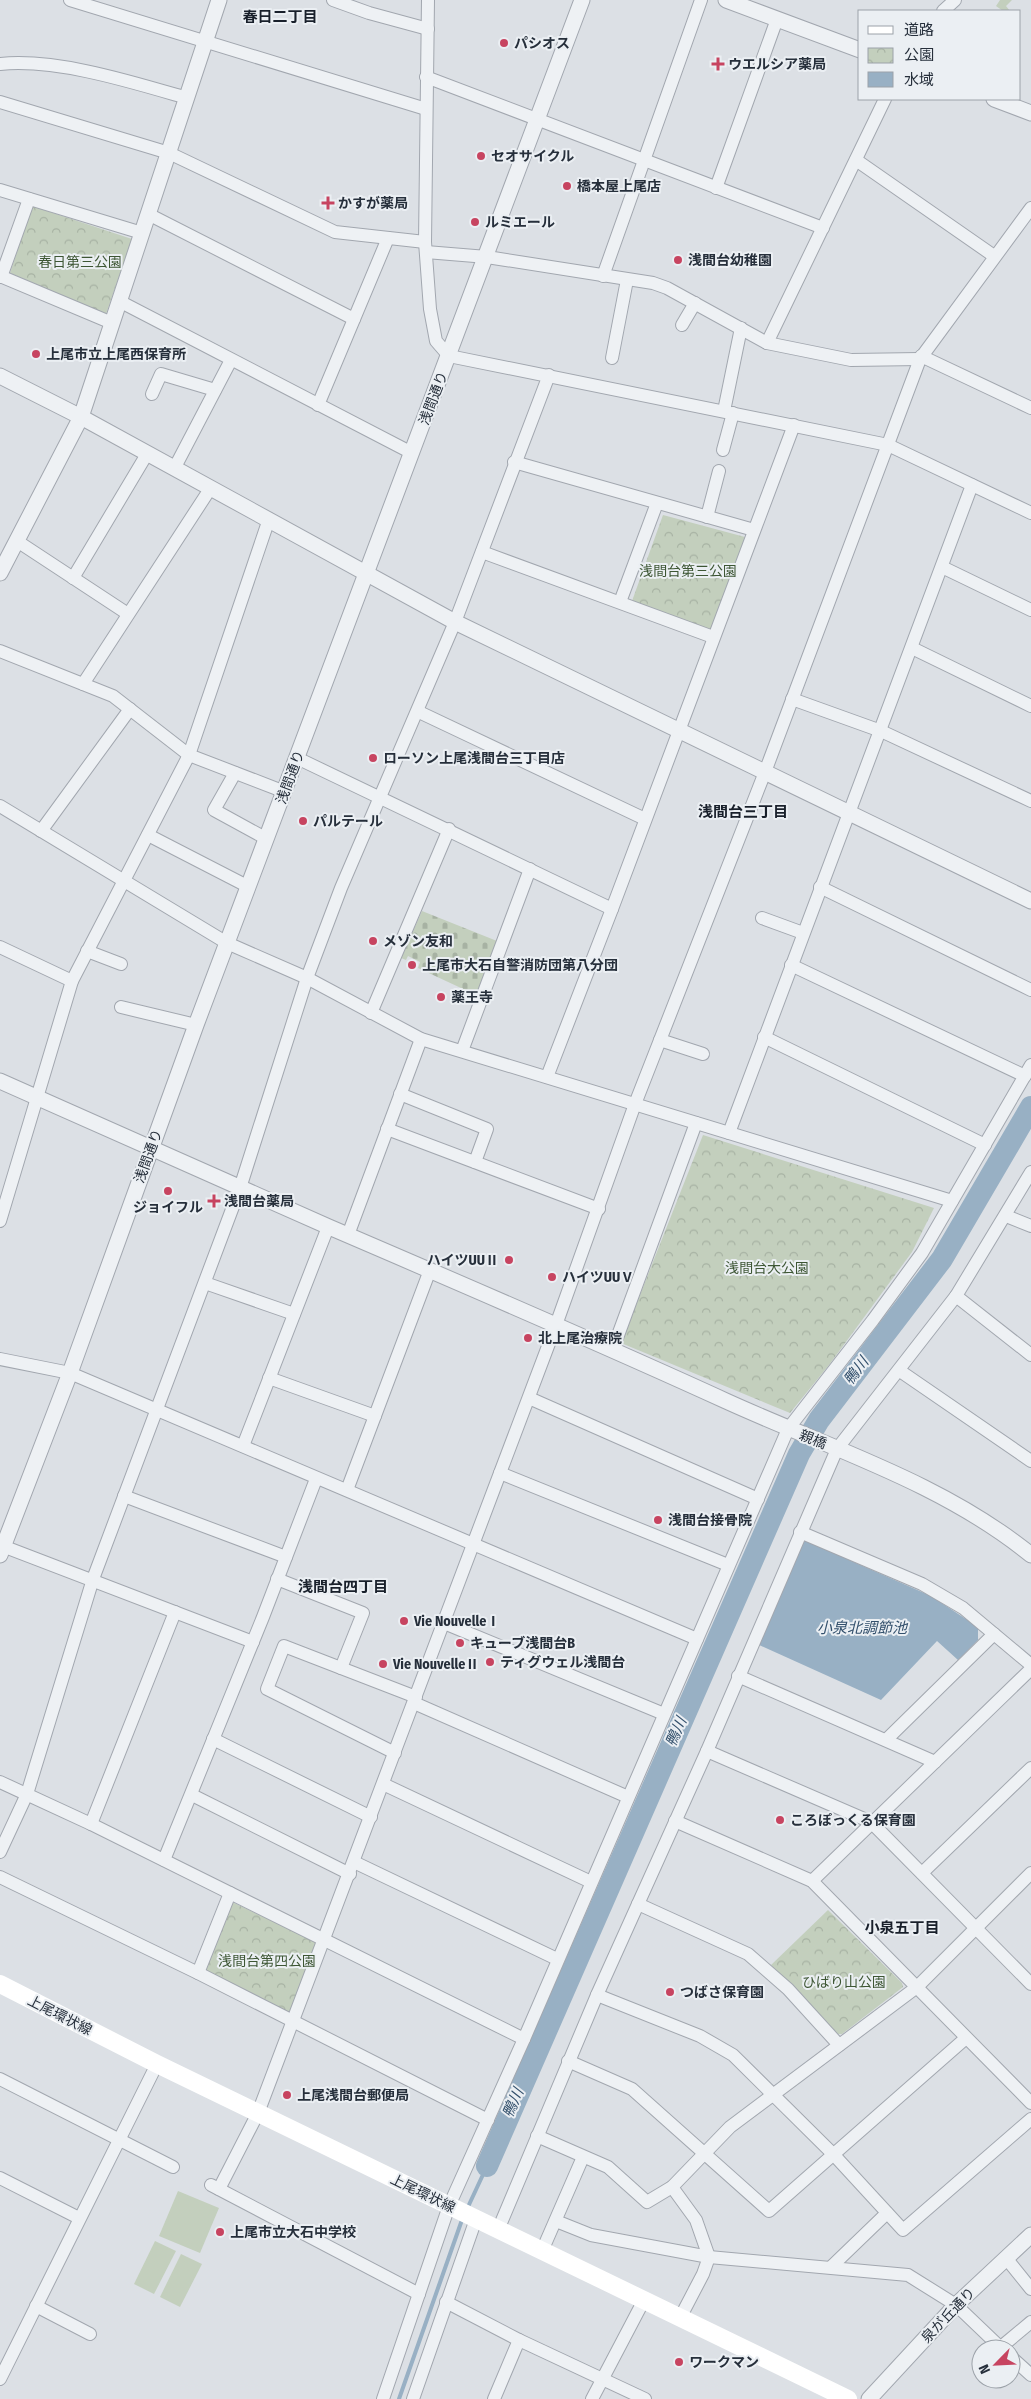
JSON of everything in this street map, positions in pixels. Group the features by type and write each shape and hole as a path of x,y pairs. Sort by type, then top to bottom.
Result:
{"main road":[{"name":"上尾環状線","path":"0,1984 157,2064 848,2399"}],"street":[{"path":"70,0 206,40 426,109"},
{"path":"0,573 81,417 219,0"},
{"path":"333,0 369,13 428,28"},
{"path":"428,0 426,247 430,310 436,341 449,356 549,374 888,445 1031,513"},
{"name":"浅間通り","path":"1,1549 70,1373 196,1025 487,257 582,0"},
{"path":"602,276 701,0"},
{"path":"726,0 858,49"},
{"path":"944,10 955,0"},
{"path":"716,188 777,19"},
{"path":"0,64 23,62 122,79 187,98"},
{"path":"426,77 823,228"},
{"path":"767,343 885,100"},
{"path":"997,100 1031,113"},
{"path":"0,102 169,152 335,232 388,238 426,247 668,288 767,343 850,360 920,357 1031,408"},
{"path":"856,160 994,256"},
{"path":"0,190 142,233"},
{"path":"29,199 1,277 112,323"},
{"path":"419,2294 215,2187 258,2113 556,1326 635,1104 765,772 920,357 1031,208"},
{"path":"148,214 354,319"},
{"path":"318,405 388,238"},
{"path":"612,358 627,280"},
{"path":"119,301 412,453"},
{"path":"682,326 695,303"},
{"path":"724,450 741,328"},
{"path":"174,469 231,360"},
{"path":"152,394 161,374 215,390"},
{"path":"0,1852 27,1794 93,1579 240,1188 306,978 341,888 419,712 549,374"},
{"path":"0,376 81,417 455,622 1031,901"},
{"path":"547,1077 794,426"},
{"path":"74,578 147,454"},
{"path":"514,462 754,530"},
{"path":"707,517 718,470"},
{"path":"729,1133 972,485"},
{"path":"83,684 210,489"},
{"path":"620,602 657,503"},
{"path":"0,1221 72,981 189,755 269,519"},
{"path":"17,541 128,614"},
{"path":"482,552 713,637"},
{"path":"942,567 1031,610"},
{"path":"912,648 1031,706"},
{"path":"0,651 113,696 189,755 285,792"},
{"path":"792,699 881,731 1031,801"},
{"path":"41,830 130,709"},
{"path":"419,712 645,820"},
{"path":"297,758 449,829 612,909"},
{"path":"235,773 214,810 267,839"},
{"path":"0,806 227,943 306,978 421,1039 952,1201"},
{"path":"371,1013 449,829"},
{"path":"148,835 249,886"},
{"path":"462,1052 530,868"},
{"path":"820,887 1031,990"},
{"path":"762,918 803,933"},
{"path":"0,947 72,981"},
{"path":"88,951 121,964"},
{"path":"383,2399 449,2206 524,2039 788,1429 873,1320 916,1260 1028,1070 791,964"},
{"path":"121,1007 196,1025"},
{"path":"764,1037 985,1145"},
{"path":"348,1235 421,1039"},
{"path":"660,1040 703,1054"},
{"name":"親橋","path":"0,1081 328,1227 613,1349 788,1429 900,1476 979,1517 1028,1548"},
{"path":"400,1094 487,1129 475,1162"},
{"path":"613,1349 696,1124"},
{"path":"388,1129 599,1209"},
{"path":"498,2230 568,2061 706,1751 837,1449 900,1371 956,1296 1031,1172"},
{"path":"1006,1216 1031,1226"},
{"path":"243,1446 328,1227"},
{"path":"347,1490 430,1270"},
{"path":"205,1283 294,1314"},
{"path":"956,1296 1031,1355"},
{"path":"0,1359 70,1373 316,1479 347,1490 472,1545 697,1639"},
{"path":"900,1371 1031,1461"},
{"path":"270,1378 375,1416"},
{"path":"529,1398 758,1499"},
{"path":"500,1473 728,1565"},
{"path":"164,1860 192,1795 316,1479"},
{"path":"124,1496 286,1557"},
{"path":"800,1532 922,1584 963,1608 1031,1667 812,1881"},
{"path":"1,1549 93,1579 253,1642"},
{"path":"277,1579 363,1612 341,1668"},
{"path":"91,1824 175,1612"},
{"path":"444,1623 664,1714"},
{"path":"886,1740 994,1634"},
{"path":"395,1753 267,1690 284,1646 415,1700 628,1797"},
{"path":"738,1676 935,1762"},
{"path":"213,1739 371,1816"},
{"path":"706,1751 871,1822 1031,1984"},
{"path":"922,1873 1031,1768"},
{"path":"0,1782 91,1824 524,2039"},
{"path":"383,1784 591,1882"},
{"path":"192,1795 557,1960"},
{"path":"675,1821 812,1881 1031,2103"},
{"path":"537,2136 583,2158 608,2166 647,2202 672,2187 730,2127 917,1987 1031,1873"},
{"path":"0,1877 198,1973 291,2022 488,2120"},
{"path":"198,1973 230,1893"},
{"path":"638,1904 748,1954 788,1989 840,2045"},
{"path":"597,1995 700,2036 734,2055 834,2155 903,2230 1031,2119"},
{"path":"568,2061 632,2089 705,2152 768,2212 966,2038"},
{"path":"0,2379 157,2064"},
{"path":"0,2079 173,2167"},
{"path":"542,2251 583,2158"},
{"path":"0,2178 79,2218"},
{"path":"672,2187 696,2220 709,2257 703,2274 680,2318"},
{"path":"831,2267 887,2213"},
{"path":"412,2399 476,2219"},
{"path":"556,2221 591,2235 709,2257 908,2275 956,2305 992,2339"},
{"name":"泉が丘通り","path":"869,2399 956,2305 1031,2234"},
{"path":"1006,2258 1031,2288"},
{"path":"592,2399 644,2300"},
{"path":"446,2302 601,2380 645,2399"},
{"path":"36,2306 90,2334"},
{"path":"1012,2339 1031,2322"},
{"path":"494,2399 519,2340"},
{"path":"1021,2366 1031,2375"}],"green space":[{"path":"1000,0 1012,0 1006,6 1009,10 1002,10 996,6"},
{"name":"春日第三公園","path":"32,206 132,239 106,314 10,273"},
{"name":"浅間台第三公園","path":"663,515 745,537 710,632 632,601"},
{"path":"422,911 497,941 476,995 418,968 420,962 408,956 406,960 401,958"},
{"name":"浅間台大公園","path":"703,1135 934,1208 912,1252 829,1365 790,1413 621,1343"},
{"name":"浅間台第四公園","path":"230,1901 318,1943 289,2015 202,1973"},
{"name":"ひばり山公園","path":"828,1910 902,1983 903,1987 842,2034 838,2034 771,1965"},
{"path":"178,2191 219,2208 200,2253 159,2236"},
{"path":"155,2241 176,2251 154,2294 134,2284"},
{"path":"181,2254 202,2264 180,2307 160,2297"}],"water":[{"name":"小泉北調節池","path":"806,1541 931,1596 978,1627 978,1640 958,1660 937,1641 881,1700 757,1644 798,1545"}],"waterway":[{"name":"鴨川","path":"487,2166 799,1454 819,1420 942,1259 1031,1107"},
{"name":"鴨川","path":"467,2209 487,2166"},
{"name":"鴨川","path":"399,2399 463,2217"}],"place":[{"name":"パシオス","path":"504,43"},
{"name":"ウエルシア薬局","path":"718,64"},
{"name":"セオサイクル","path":"481,156"},
{"name":"橋本屋上尾店","path":"567,186"},
{"name":"かすが薬局","path":"328,203"},
{"name":"ルミエール","path":"475,222"},
{"name":"浅間台幼稚園","path":"678,260"},
{"name":"上尾市立上尾西保育所","path":"36,354"},
{"name":"ローソン上尾浅間台三丁目店","path":"373,758"},
{"name":"パルテール","path":"303,821"},
{"name":"メゾン友和","path":"373,941"},
{"name":"上尾市大石自警消防団第八分団","path":"412,965"},
{"name":"薬王寺","path":"441,997"},
{"name":"ジョイフル","path":"168,1191"},
{"name":"浅間台薬局","path":"214,1201"},
{"name":"ハイツUUⅡ","path":"509,1260"},
{"name":"ハイツUUⅤ","path":"552,1277"},
{"name":"北上尾治療院","path":"528,1338"},
{"name":"浅間台接骨院","path":"658,1520"},
{"name":"Vie NouvelleⅠ","path":"404,1621"},
{"name":"キューブ浅間台B","path":"460,1643"},
{"name":"ティグウェル浅間台","path":"490,1662"},
{"name":"Vie NouvelleⅡ","path":"383,1664"},
{"name":"ころぽっくる保育園","path":"780,1820"},
{"name":"つばさ保育園","path":"670,1992"},
{"name":"上尾浅間台郵便局","path":"287,2095"},
{"name":"上尾市立大石中学校","path":"220,2232"},
{"name":"ワークマン","path":"679,2362"}],"district":[{"name":"春日二丁目","path":"280,17"},
{"name":"浅間台三丁目","path":"743,812"},
{"name":"浅間台四丁目","path":"343,1587"},
{"name":"小泉五丁目","path":"902,1928"}]}
